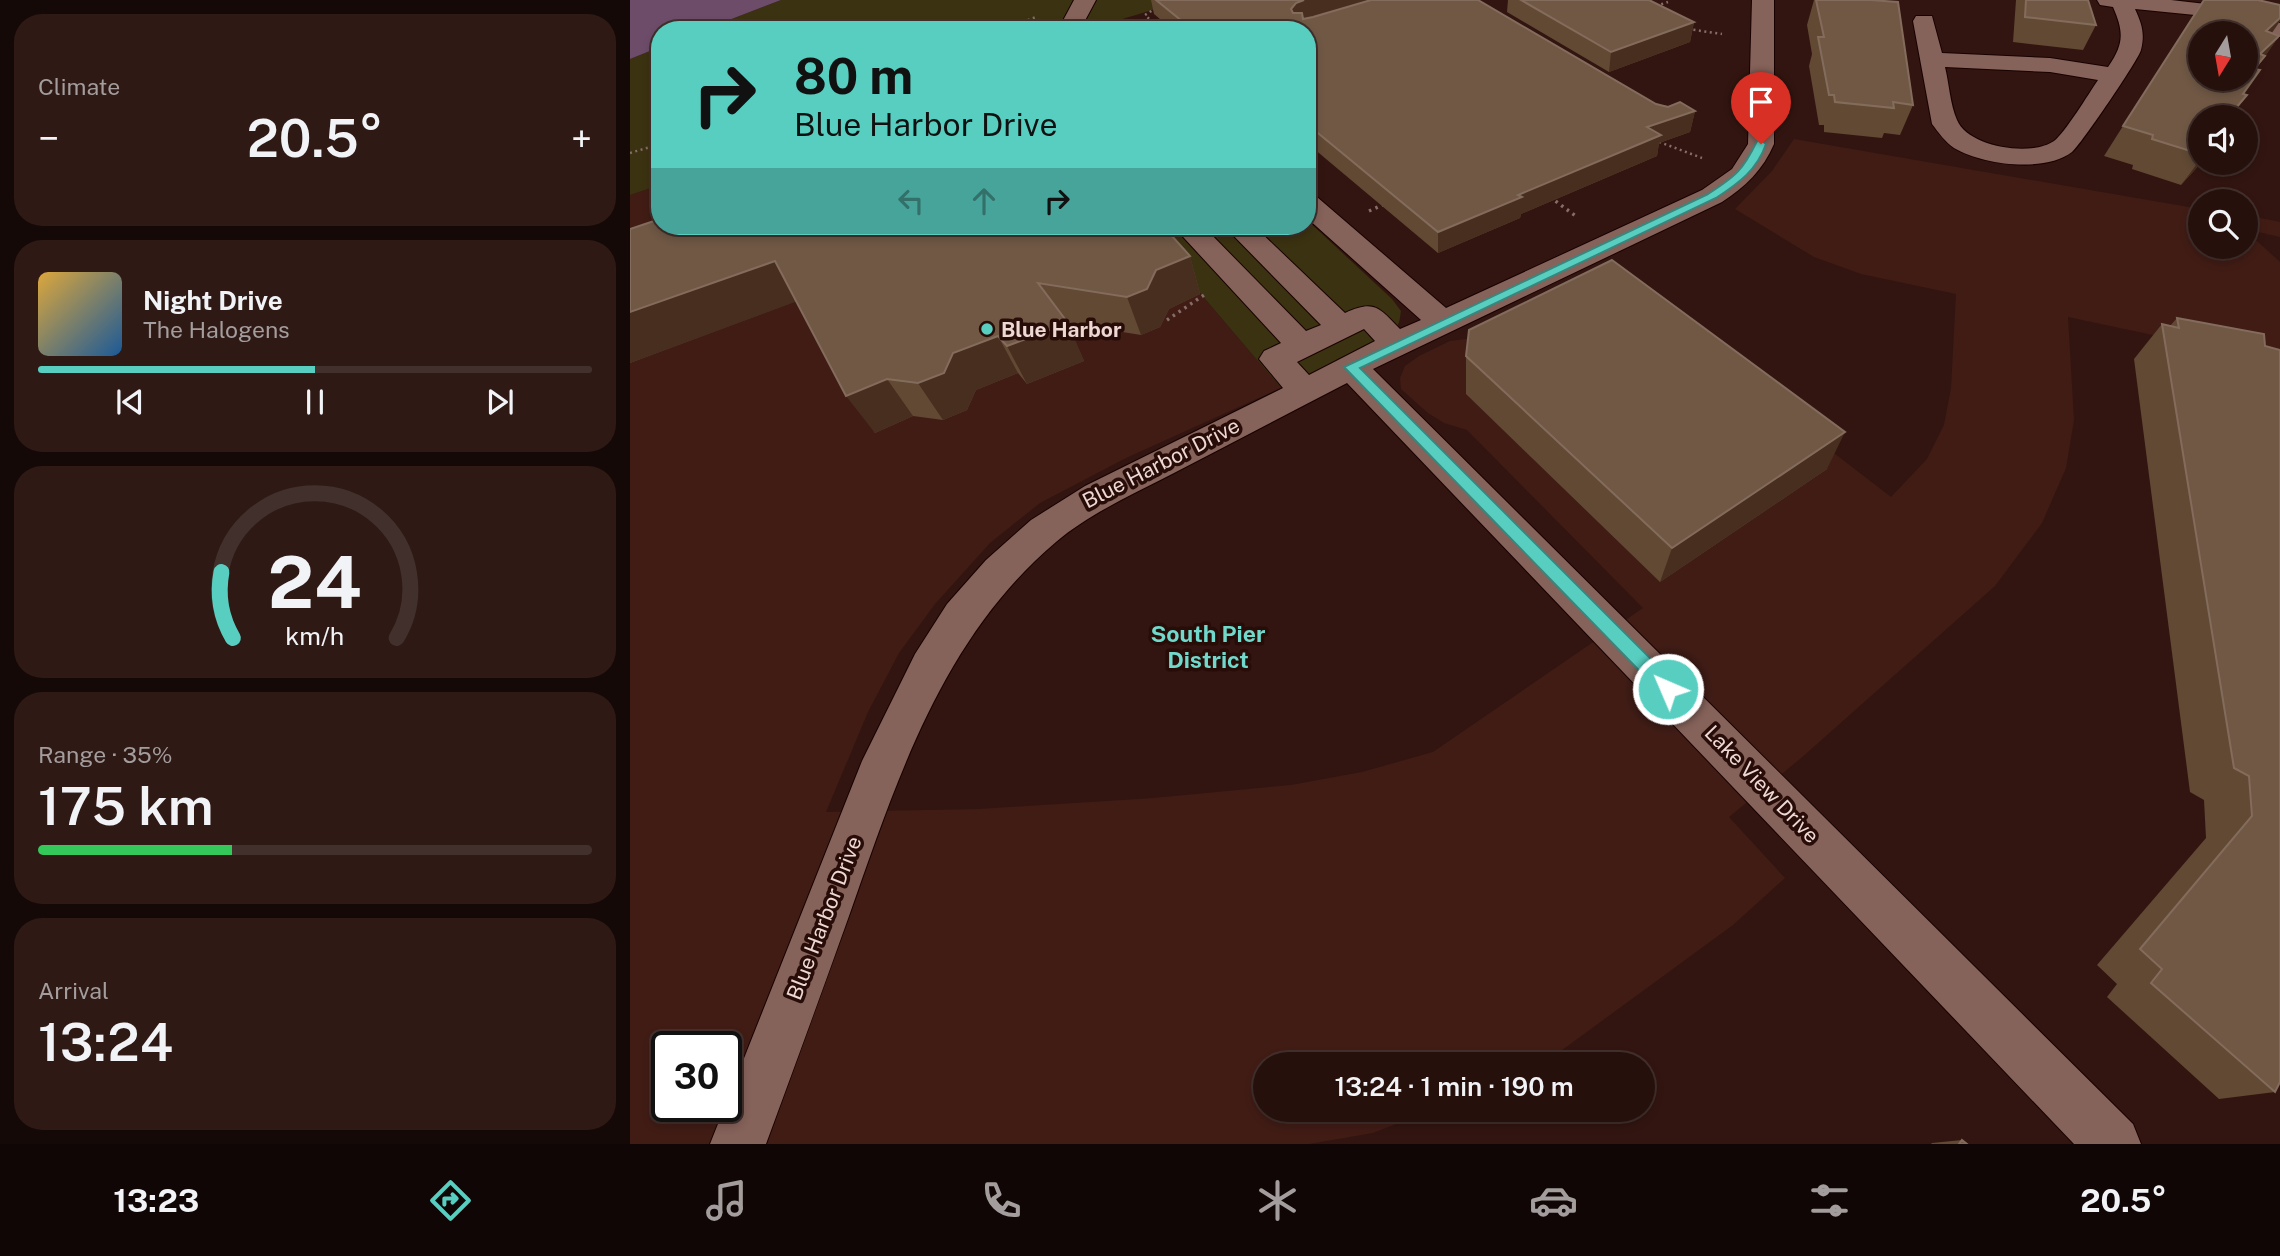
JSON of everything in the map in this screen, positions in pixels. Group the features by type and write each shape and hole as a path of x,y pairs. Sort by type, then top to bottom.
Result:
{"street":[{"path":"1074,21 1084,0"},
{"name":"Blue Harbor Drive","path":"738,1144 892,742 930,664 972,600 1020,549 1063,514 1304,390 1346,347 1396,344 1712,196 1744,173 1757,155 1761,144 1763,0"},
{"path":"2115,1 2206,10 2280,30"},
{"path":"1924,21 1945,124 1963,142 1997,154 2034,158 2064,146 2129,53 2133,28 2115,1"},
{"path":"1932,59 2050,65 2114,75"},
{"path":"1316,210 1442,322"},
{"path":"1196,235 1302,346"},
{"name":"Lake View Drive","path":"1246,235 1346,347 2113,1144"},
{"path":"1304,390 1275,359 1302,346 1346,347"}],"path":[{"path":"1649,9 1668,2"},
{"path":"1152,21 1145,14 1162,6"},
{"path":"1684,27 1722,34"},
{"path":"1647,137 1744,173"},
{"path":"630,153 651,147"},
{"path":"1543,192 1577,217"},
{"path":"1363,213 1388,203"}],"shaded area":[{"path":"630,0 781,0 726,21 651,21 651,51 630,59"},
{"path":"781,0 1186,0 1116,21 726,21"},
{"path":"651,51 651,188 630,195 630,59"},
{"path":"1794,139 2188,207 2188,259 2258,259 2258,242 2280,262 2280,362 2068,317 2074,420 2066,468 2042,523 1995,586 1800,759 1729,817 1785,878 1733,925 1559,1052 1253,1052 1253,1122 1401,1122 1373,1133 1309,1144 630,1144 630,195 651,188 651,235 1151,235 1281,388 1126,458 1040,503 990,543 935,604 899,653 868,712 826,812 979,809 1154,798 1291,785 1362,772 1433,752 1643,608 1467,430 1444,423 1401,389 1400,378 1405,366 1419,356 1450,341 1481,337 1604,276 1891,497 1927,459 1944,425 1951,388 1956,294 1861,274 1814,257 1735,209 1772,171"},
{"path":"2258,218 2280,222 2280,237 2258,232"},
{"path":"1316,228 1392,299 1401,311 1397,327 1378,342 1281,388 1151,235 1316,235"}],"building":[{"path":"1156,0 1304,0 1291,9 1293,13 1302,13 1303,19 1371,0 1478,0 1656,104 1668,107 1680,102 1695,111 1647,127 1661,135 1438,232 1316,131 1316,21 1182,21"},
{"path":"1521,0 1649,0 1694,22 1611,52"},
{"path":"1816,0 1898,2 1913,105 1893,102 1894,108 1835,102 1834,95 1829,95 1818,37 1824,37"},
{"path":"2026,0 2088,0 2096,25 2025,17"},
{"path":"2204,0 2258,0 2280,5 2280,18 2266,31 2279,36 2260,54 2265,56 2258,64 2258,21 2190,21"},
{"path":"2188,25 2188,91 2245,91 2243,94 2247,95 2238,105 2188,105 2188,150 2152,139 2153,135 2123,126"},
{"name":"Blue Harbor","path":"651,222 651,235 1171,235 1190,256 1156,270 1147,289 1127,297 1038,283 1068,323 1007,346 998,336 953,353 944,373 918,383 887,379 846,396 775,261 630,312 630,229"},
{"path":"1612,260 1845,432 1672,548 1466,356 1469,330"},
{"path":"2177,318 2264,334 2265,346 2280,350 2280,1082 2275,1092 2151,983 2162,969 2140,949 2252,816 2249,776 2234,768 2162,324 2179,328"}],"place":[{"name":"Blue Harbor","path":"987,329"}],"district":[{"name":"South Pier District","path":"1208,646"}],"route":[{"path":"1668,689 1351,367 1712,196 1741,177 1757,155 1761,144"}]}
